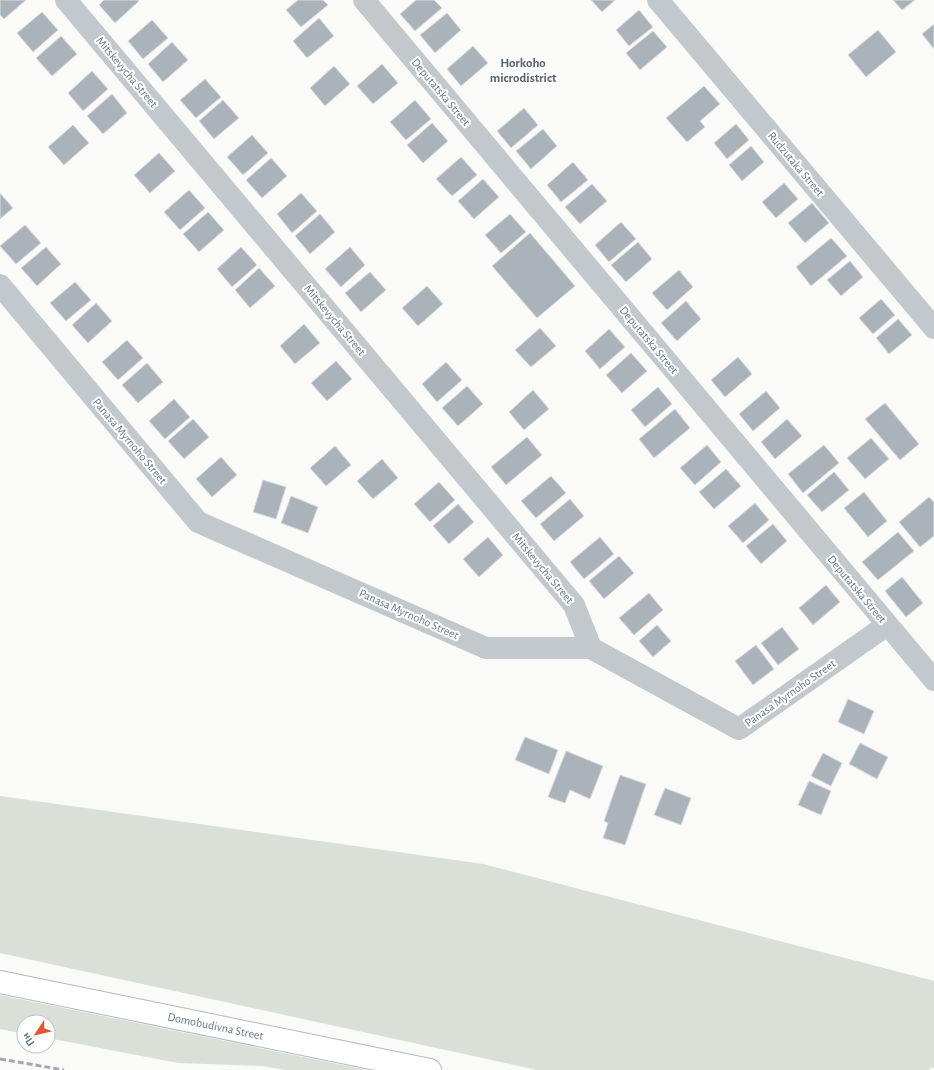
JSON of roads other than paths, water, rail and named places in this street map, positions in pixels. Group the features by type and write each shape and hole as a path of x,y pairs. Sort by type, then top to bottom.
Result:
{"street":[{"name":"Mitskevycha Street","path":"66,0 574,605 591,648"},
{"name":"Deputatska Street","path":"364,0 934,680"},
{"name":"Rudzutaka Street","path":"658,0 934,328"},
{"name":"Panasa Myrnoho Street","path":"0,285 198,522 486,648 591,648 739,729 887,625"},
{"name":"Domobudivna Street","path":"0,982 430,1070"}],"railway":[{"path":"0,1059 64,1070"}],"district":[{"name":"Horkoho microdistrict","path":"523,70"}]}
